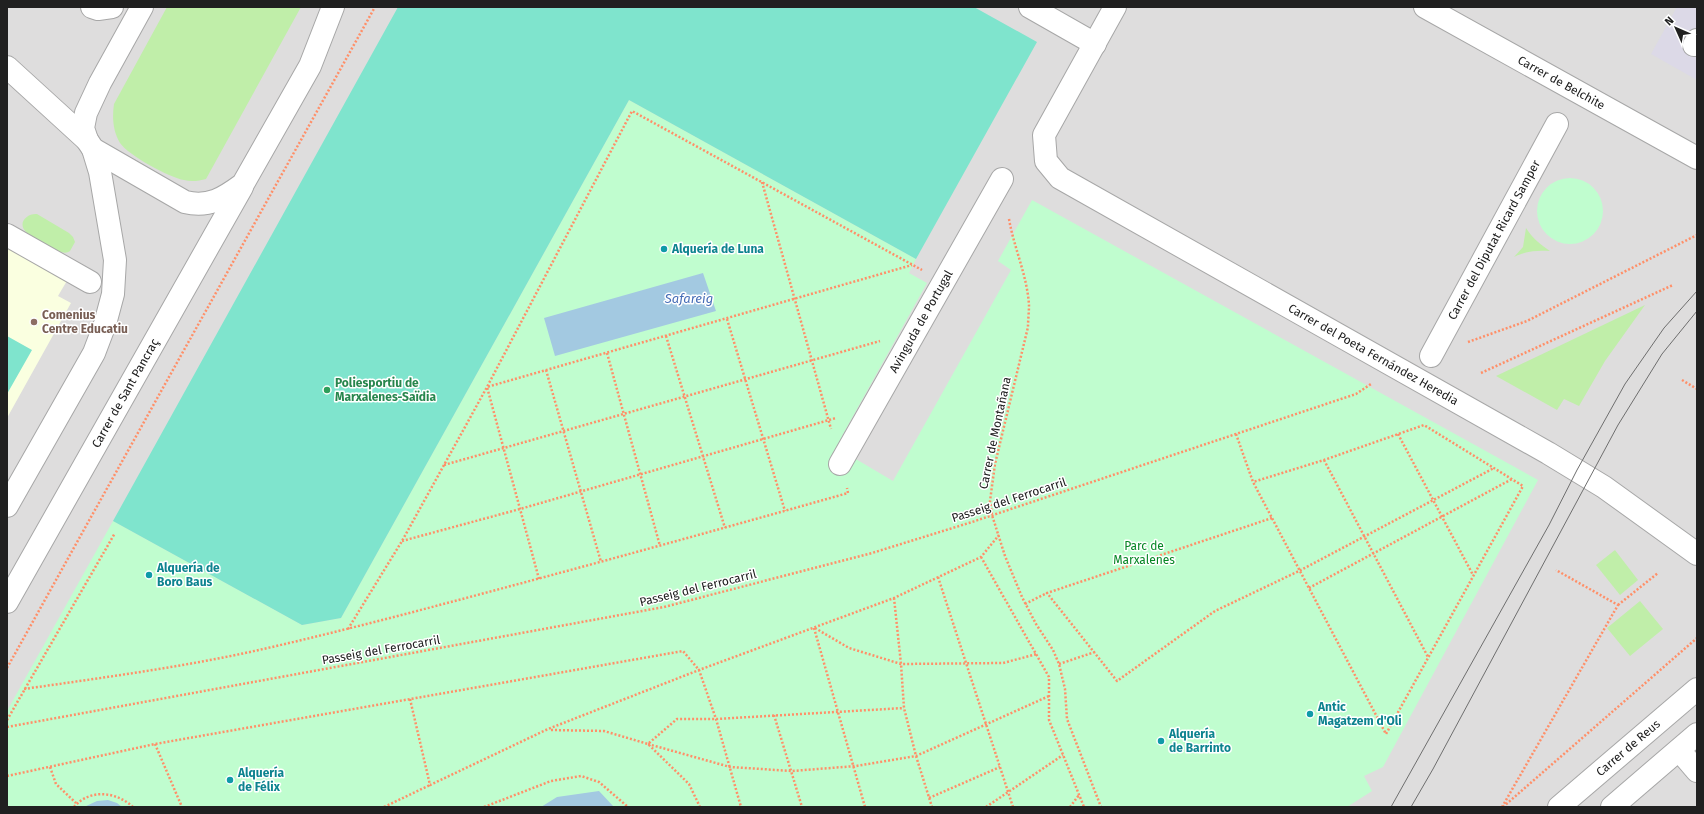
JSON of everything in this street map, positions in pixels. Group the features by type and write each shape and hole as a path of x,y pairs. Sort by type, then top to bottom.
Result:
{"street":[{"path":"92,7 98,9 112,7"},
{"path":"7,506 94,353 105,324 115,276 114,260 100,172 83,128 86,113 100,83 142,7"},
{"path":"310,66 333,7"},
{"path":"310,66 348,7"},
{"path":"1030,7 1095,44 1115,7"},
{"name":"Carrer de Belchite","path":"1425,7 1697,158"},
{"name":"Carrer del Poeta Fernández Heredia","path":"1095,44 1044,134 1046,161 1060,178 1548,452 1604,487 1697,554"},
{"name":"Carrer de Sant Pancraç","path":"7,602 310,66"},
{"path":"7,67 90,144 185,202 197,205 212,202 227,196 243,184"},
{"name":"Carrer del Diputat Ricard Samper","path":"1431,356 1557,124"},
{"name":"Avinguda de Portugal","path":"840,464 1002,178"},
{"path":"7,235 90,282"},
{"name":"Carrer de Reus","path":"1559,807 1697,689"},
{"path":"1612,807 1697,734"},
{"path":"1678,750 1697,771"}],"path":[{"path":"7,668 376,7"},
{"path":"347,629 402,541 444,466 632,111 944,282"},
{"path":"24,689 161,668 270,648 540,579 848,493 762,182"},
{"name":"Carrer de Montañana","path":"1010,213 1009,219 1012,236 1025,281 1028,299 1028,327 995,464 990,501 992,515 1025,604 1053,650 1059,664 1065,689 1067,719 1102,807"},
{"path":"1431,356 1527,321 1697,235"},
{"path":"487,387 912,265"},
{"path":"1481,374 1673,285"},
{"path":"727,318 785,511"},
{"path":"444,466 685,396 915,332"},
{"path":"666,336 725,528"},
{"path":"607,353 660,546"},
{"path":"546,370 601,562"},
{"path":"1682,380 1697,389"},
{"name":"Passeig del Ferrocarril","path":"7,727 664,607 872,553 992,515 1356,394 1371,383"},
{"path":"487,387 540,579"},
{"path":"402,541 581,492 873,408"},
{"path":"1236,434 1253,482 1386,734 1523,486 1424,425 1324,460 1253,482"},
{"path":"1398,434 1473,576"},
{"path":"1324,460 1428,657"},
{"path":"1048,593 1117,681 1215,611 1299,571 1494,468"},
{"path":"1309,588 1443,518 1512,479"},
{"path":"1025,604 1048,593 1272,518"},
{"path":"7,720 115,533"},
{"path":"384,807 548,730 699,670 894,598 981,557 999,535"},
{"path":"981,557 1038,654 1049,677 1049,720 1084,807"},
{"path":"1556,570 1618,605"},
{"path":"1503,807 1618,605 1658,573"},
{"path":"938,576 1013,807"},
{"path":"894,598 904,708 916,756 932,807"},
{"path":"814,627 848,648 901,664 1003,663 1038,654"},
{"path":"814,627 865,807"},
{"path":"1503,807 1697,638"},
{"path":"7,776 155,744 683,651 699,670 716,719 741,807"},
{"path":"1059,664 1095,652"},
{"path":"548,730 604,731 730,767 792,771 853,766 916,756 1049,696"},
{"path":"410,699 430,785"},
{"path":"648,744 677,719 716,719 774,714 904,708"},
{"path":"774,714 802,807"},
{"path":"155,744 182,807"},
{"path":"648,744 688,784 700,807"},
{"path":"986,807 1063,755"},
{"path":"929,798 1000,766"},
{"path":"50,767 56,784 76,803"},
{"path":"484,807 551,781 581,776 599,782 612,791 628,807"},
{"path":"74,807 88,797 100,793 114,794 126,800 133,807"},
{"path":"1070,807 1079,794"}],"shaded area":[{"path":"7,7 1697,7 1697,807 7,807"},
{"name":"Poliesportiu de Marxalenes-Saïdia","path":"398,7 974,7 1037,42 916,259 629,100 341,618 302,625 113,521"},
{"path":"1677,7 1697,7 1697,80 1651,54"},
{"name":"Comenius Centre Educatiu","path":"7,244 68,279 58,296 71,303 7,418"},
{"path":"7,336 32,350 7,394"}],"green space":[{"path":"167,7 301,7 206,179 189,181 169,175 150,165 124,148 120,143 114,129 114,104"},
{"name":"Parc de Marxalenes","path":"629,100 916,259 909,273 927,283 842,436 849,455 893,481 1011,270 998,261 1032,200 1538,480 1383,767 1364,776 1372,791 1347,807 7,807 7,711 113,521 302,625 341,618"},
{"path":"1563,178 1577,178 1589,183 1598,192 1603,204 1601,224 1594,235 1577,244 1563,244 1551,239 1542,230 1537,218 1537,204 1542,192 1551,183"},
{"path":"37,214 69,233 73,237 75,242 70,251 64,253 53,249 37,240 23,229 24,219 30,215"},
{"path":"1526,228 1537,241 1550,251 1532,251 1514,257 1523,247"},
{"path":"1645,305 1605,361 1579,406 1564,399 1557,410 1496,376"},
{"path":"1615,550 1638,580 1620,595 1596,565"},
{"path":"1640,601 1663,629 1630,656 1607,628"}],"water":[{"name":"Safareig","path":"703,273 716,311 555,356 544,318"},
{"path":"599,791 614,807 541,807 557,797"},
{"path":"108,800 117,803 122,807 84,807 97,801"}],"tram line":[{"path":"1391,807 1549,525 1577,470 1625,384 1664,328 1697,291"},
{"path":"1411,807 1433,769 1618,425 1662,354 1697,311"}],"place":[{"name":"Alquería de Luna","path":"664,249"},
{"name":"Comenius Centre Educatiu","path":"34,322"},
{"name":"Poliesportiu de Marxalenes-Saïdia","path":"327,390"},
{"name":"Alquería de Boro Baus","path":"149,575"},
{"name":"Antic Magatzem d'Oli","path":"1310,714"},
{"name":"Alquería de Barrinto","path":"1161,741"},
{"name":"Alquería de Félix","path":"230,780"}]}
